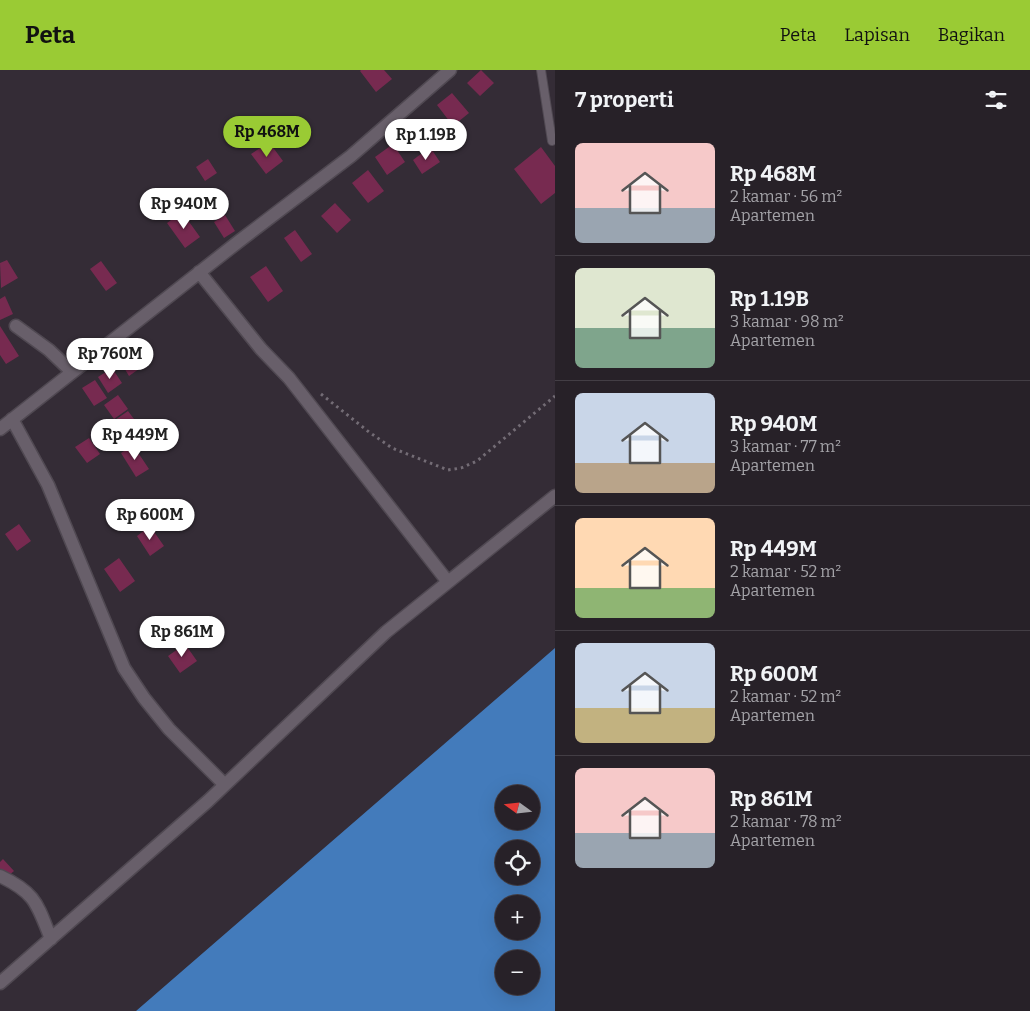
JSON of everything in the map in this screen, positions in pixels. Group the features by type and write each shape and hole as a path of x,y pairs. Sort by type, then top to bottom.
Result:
{"street":[{"path":"0,429 199,272 351,156 450,70"},
{"path":"199,272 261,348 289,378 448,582"},
{"path":"16,326 49,350 72,372"},
{"path":"12,419 48,484 124,668 144,698 169,728 225,784"},
{"path":"0,983 225,784 386,632 555,496"},
{"path":"0,876 28,891 40,912 51,939"}],"lane":[{"path":"541,70 552,141"}],"path":[{"path":"317,391 392,448 448,470 461,468 477,461 555,396"}],"water":[{"path":"555,648 555,1011 136,1011"}],"building":[{"path":"361,70 384,70 392,79 376,92"},
{"path":"481,70 494,83 480,96 467,83"},
{"path":"452,93 469,113 453,126 437,105"},
{"path":"269,142 283,161 266,174 251,154"},
{"path":"393,144 405,162 387,175 375,157"},
{"path":"430,147 440,162 422,174 413,160"},
{"path":"541,147 555,166 555,193 541,204 514,169"},
{"path":"208,159 217,173 205,181 196,167"},
{"path":"368,170 384,191 368,203 352,183"},
{"path":"335,203 351,220 337,233 321,216"},
{"path":"182,212 200,237 185,248 167,223"},
{"path":"225,215 235,231 224,238 214,222"},
{"path":"295,230 312,254 301,262 284,238"},
{"path":"7,260 18,278 1,288 0,263"},
{"path":"101,261 117,283 106,291 90,269"},
{"path":"266,266 283,291 268,302 250,277"},
{"path":"5,296 13,314 0,320 0,299"},
{"path":"0,326 19,356 6,364 0,355"},
{"path":"134,352 143,366 129,376 120,361"},
{"path":"112,368 122,383 108,393 98,377"},
{"path":"95,380 107,398 94,406 82,388"},
{"path":"118,395 128,409 114,419 104,405"},
{"path":"128,411 137,423 124,433 115,420"},
{"path":"89,438 100,454 87,463 75,447"},
{"path":"133,445 149,469 136,477 121,453"},
{"path":"19,524 31,541 17,551 5,534"},
{"path":"150,526 164,546 150,556 137,536"},
{"path":"119,558 135,581 120,592 104,569"},
{"path":"185,644 197,661 180,673 168,656"},
{"path":"3,859 14,871 7,877 0,869 0,862"}]}
